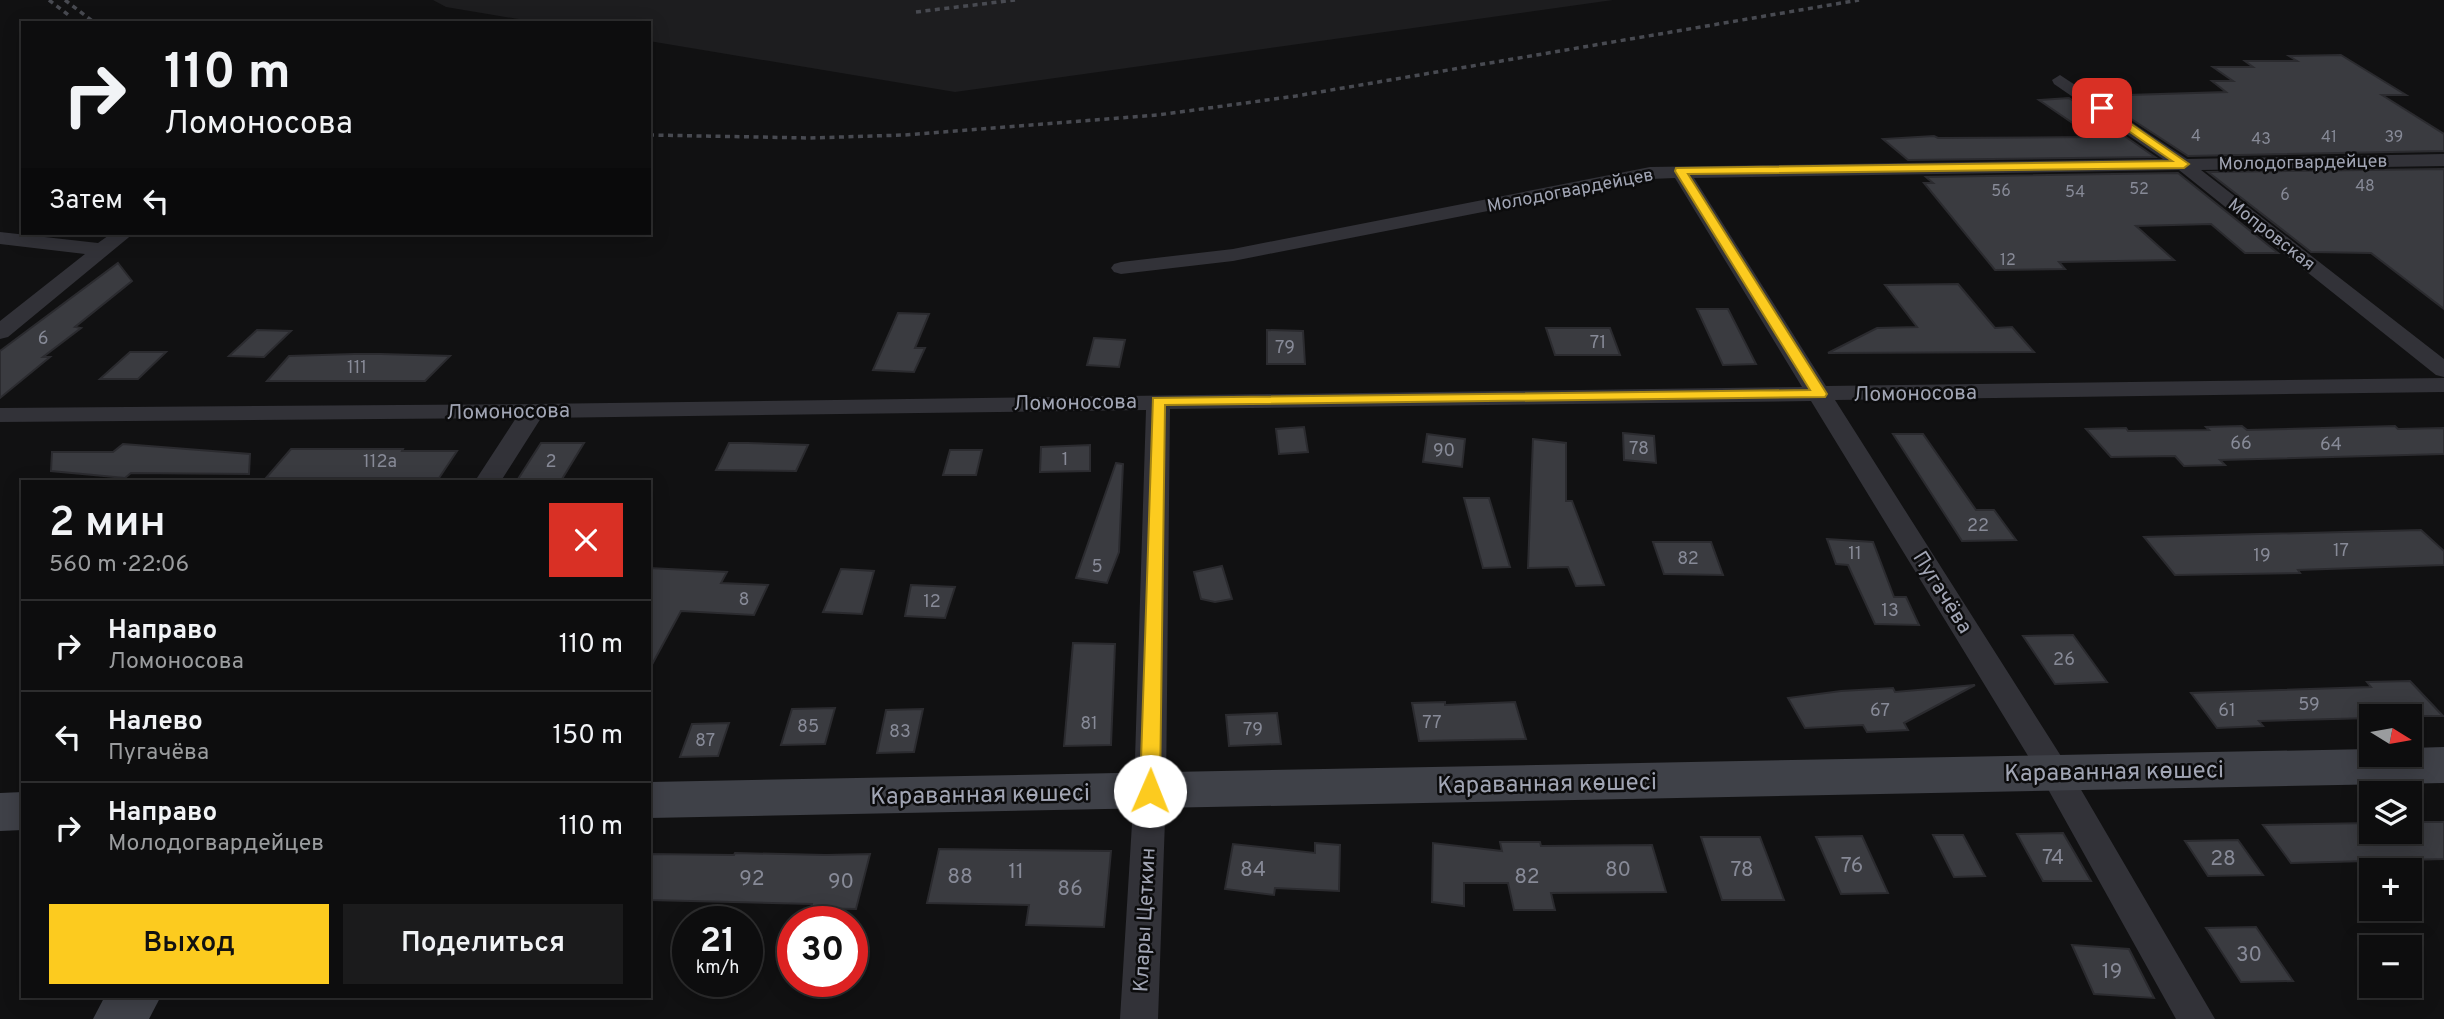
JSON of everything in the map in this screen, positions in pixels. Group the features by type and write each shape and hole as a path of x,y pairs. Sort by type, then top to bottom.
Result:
{"main road":[{"name":"Караванная көшесі","path":"651,800 2444,765"},
{"path":"0,811 21,811"},
{"path":"119,1019 134,998"}],"street":[{"name":"Мопровская","path":"2060,80 2184,164 2444,370"},
{"name":"Молодогвардейцев","path":"1121,268 1233,255 1650,173 2444,160"},
{"name":"Пугачёва","path":"1680,171 2056,772 2196,1019"},
{"path":"0,332 122,235"},
{"path":"0,238 103,250"},
{"name":"Ломоносова","path":"0,415 533,411 2444,385"},
{"name":"Клары Цеткин","path":"1139,1019 1150,791 1158,401"},
{"path":"489,480 533,411"}],"shaded area":[{"path":"433,0 1613,0 955,92 651,41 651,21 530,21 446,7"}],"building":[{"path":"2341,55 2406,95 2382,95 2444,134 2444,151 2188,156 2096,96 2226,92 2212,81 2233,81 2213,67 2253,67 2245,61 2297,61 2289,56"},
{"path":"2069,98 2155,157 1908,160 1883,139 1934,136 2093,137 2039,100"},
{"path":"2444,169 2444,309 2371,253 2311,252 2208,172"},
{"path":"2178,173 2278,253 2245,253 2211,224 2136,226 2174,260 2059,262 2065,269 1995,270 1924,183 1933,183 1926,177"},
{"path":"118,263 132,281 75,327 81,328 43,357 50,357 0,398 0,351"},
{"path":"1958,284 1995,328 2012,327 2034,352 1828,353 1877,328 1917,327 1885,285"},
{"path":"1697,309 1728,309 1756,364 1723,365"},
{"path":"898,313 929,314 915,348 925,348 914,372 873,370"},
{"path":"1546,328 1610,328 1620,355 1555,355"},
{"path":"257,330 291,331 264,357 229,356"},
{"path":"1267,330 1303,331 1305,364 1267,364"},
{"path":"1094,338 1125,340 1119,367 1087,365"},
{"path":"130,352 166,352 138,379 100,379"},
{"path":"289,356 450,356 425,381 267,381"},
{"path":"2242,426 2247,430 2395,426 2398,429 2444,428 2444,454 2220,460 2225,465 2184,466 2175,456 2111,457 2086,429 2209,430 2206,427"},
{"path":"1304,427 1308,452 1279,454 1276,429"},
{"path":"1623,433 1654,436 1656,463 1624,460"},
{"path":"1427,434 1465,439 1462,467 1423,462"},
{"path":"1893,434 1923,434 1976,510 1994,510 2016,540 1962,541"},
{"path":"1533,439 1566,443 1566,501 1572,501 1604,585 1576,586 1568,567 1528,568"},
{"path":"541,443 584,443 562,479 518,479"},
{"path":"729,443 808,445 796,471 716,470"},
{"path":"123,444 250,454 249,474 131,473 125,478 51,471 52,452 113,452"},
{"path":"1090,445 1090,471 1040,472 1041,447"},
{"path":"291,449 457,451 439,478 266,478"},
{"path":"950,450 982,450 976,475 943,475"},
{"path":"1116,463 1123,464 1119,552 1107,583 1076,578"},
{"path":"1464,498 1489,498 1510,567 1483,568"},
{"path":"2421,530 2444,551 2444,565 2298,570 2300,573 2175,575 2144,537"},
{"path":"1827,539 1873,542 1894,597 1906,597 1919,625 1875,624 1848,565 1836,564"},
{"path":"1653,542 1711,542 1723,575 1664,574"},
{"path":"1222,566 1232,599 1215,602 1201,599 1194,572"},
{"path":"651,568 727,572 721,583 768,585 754,615 681,611 651,666"},
{"path":"841,569 874,571 862,614 823,612"},
{"path":"911,585 955,587 945,618 905,616"},
{"path":"2073,635 2107,682 2055,684 2023,636"},
{"path":"1073,643 1115,644 1111,745 1064,746"},
{"path":"2410,681 2443,716 2422,716 2422,704 2359,704 2359,718 2259,721 2263,726 2217,728 2191,693 2371,687 2367,682"},
{"path":"1975,685 1904,723 1908,730 1867,732 1863,725 1805,728 1788,698 1841,691 1893,688 1895,692"},
{"path":"1445,702 1445,705 1515,702 1526,739 1419,741 1412,703"},
{"path":"835,708 825,744 781,745 792,709"},
{"path":"923,709 914,752 877,753 886,710"},
{"path":"1277,713 1281,744 1229,746 1226,715"},
{"path":"729,723 718,756 680,757 692,724"},
{"path":"2422,822 2444,822 2444,859 2359,858 2359,861 2291,863 2263,825 2359,823 2359,844 2422,844"},
{"path":"2063,833 2091,881 2043,881 2017,834"},
{"path":"1933,835 1963,835 1985,876 1954,877"},
{"path":"1862,836 1888,893 1841,894 1816,837"},
{"path":"1701,837 1760,837 1784,900 1722,900"},
{"path":"2238,840 2263,875 2208,876 2185,841"},
{"path":"1500,842 1540,842 1541,846 1652,845 1666,892 1551,893 1555,910 1514,910 1508,883 1464,883 1464,906 1432,902 1433,843 1502,851"},
{"path":"1315,843 1340,845 1339,891 1275,888 1274,895 1225,889 1233,844 1315,853"},
{"path":"939,849 1111,851 1104,927 1026,925 1029,905 927,903"},
{"path":"651,854 870,854 857,906 651,900"},
{"path":"2256,927 2293,981 2241,982 2206,928"},
{"path":"2072,945 2129,949 2154,998 2094,994"}],"railway":[{"path":"49,0 71,17"},
{"path":"65,0 92,21"},
{"path":"916,12 1015,0"},
{"path":"651,135 810,138 904,135 1158,115 1296,96 1859,0"}],"route":[{"path":"1150,791 1158,401 1820,394 1680,171 2184,164 2102,108"}]}
